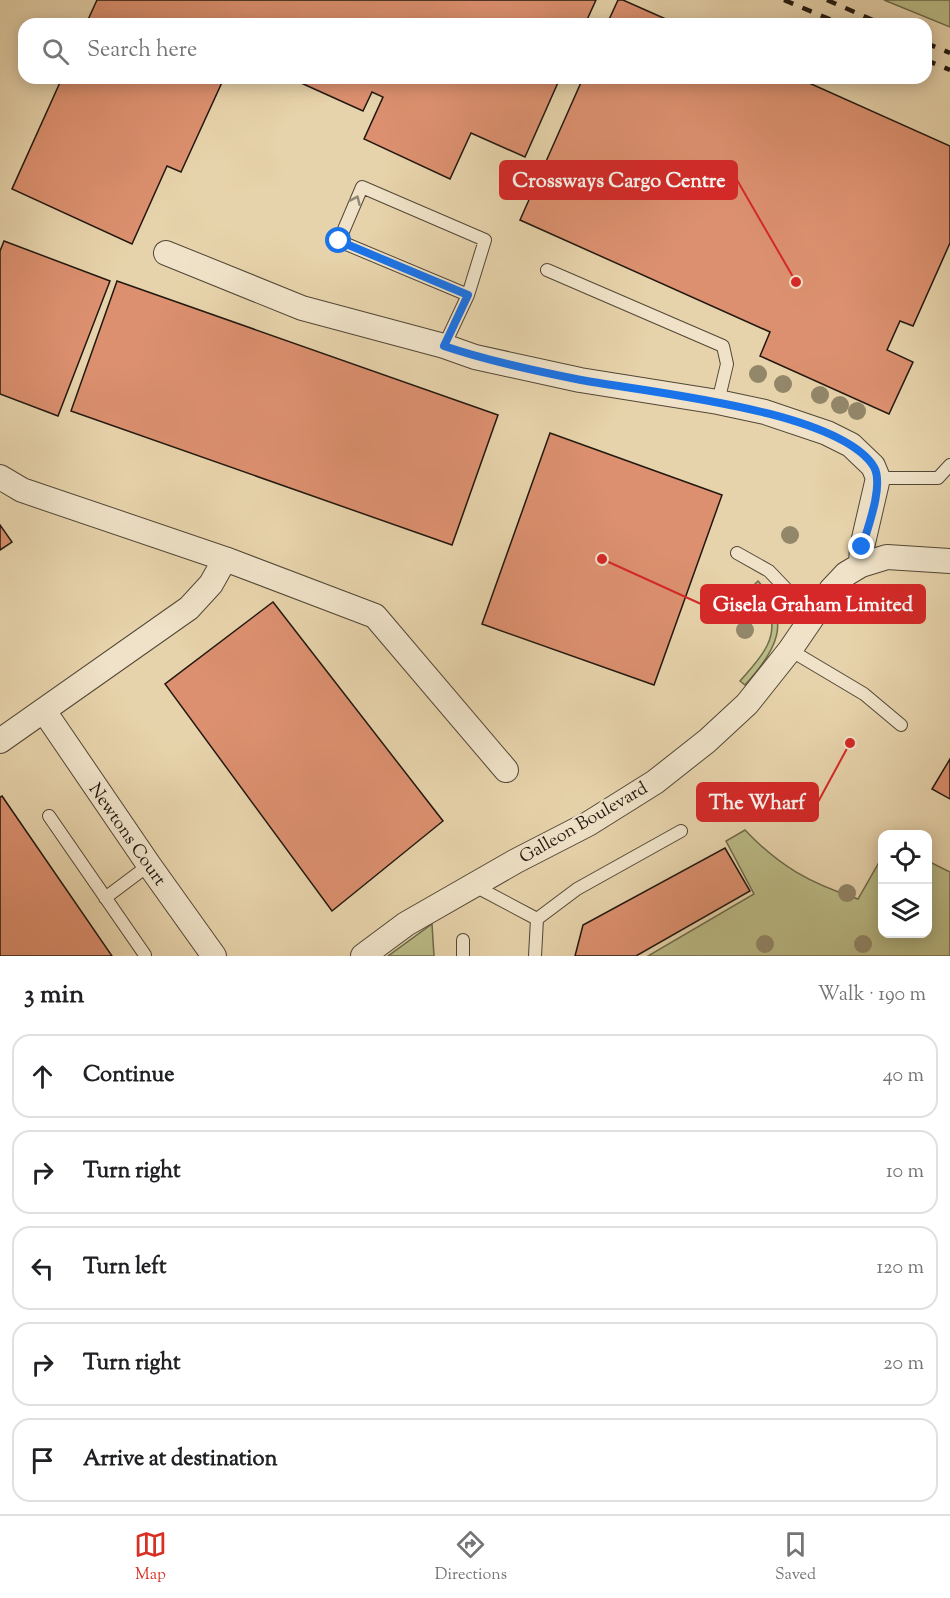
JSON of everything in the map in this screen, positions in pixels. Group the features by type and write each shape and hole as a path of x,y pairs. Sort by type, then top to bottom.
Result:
{"street":[{"path":"166,253 302,308 444,346 475,357 580,380 718,402 765,412 828,433 851,445 873,466 878,478 862,547 861,565"},
{"path":"0,477 22,490 225,559 375,616 506,770"},
{"name":"Galleon Boulevard","path":"363,956 406,924 516,861 588,824 655,782 707,741 747,704 790,650 831,590 846,574 861,565 887,556 950,561"},
{"path":"0,741 189,608 211,584 225,559"},
{"name":"Newtons Court","path":"44,711 214,956"}],"lane":[{"path":"444,346 468,295 485,240 362,187 339,241 468,295"},
{"path":"547,270 723,346 727,364 718,402"},
{"path":"878,478 938,478 950,465"},
{"path":"737,553 769,571 813,617"},
{"path":"790,650 864,694 901,724"},
{"path":"49,816 145,955"},
{"path":"535,956 537,920 577,889 681,831"},
{"path":"105,898 149,865"},
{"path":"473,885 537,920"},
{"path":"463,940 463,956"}],"green space":[{"path":"884,0 950,0 950,27"},
{"path":"758,581 775,609 778,622 777,635 765,660 745,685 740,681 760,657 772,631 769,610 761,594 753,586"},
{"path":"745,830 783,864 825,887 858,899 878,864 878,938 932,938 932,863 950,872 950,956 648,956 754,894 726,841"},
{"path":"432,924 434,956 388,956"}],"building":[{"path":"97,0 596,0 588,18 89,18"},
{"path":"618,0 623,0 664,18 610,18"},
{"path":"59,84 221,84 181,172 167,166 132,244 12,189"},
{"path":"303,84 557,84 525,157 471,133 450,179 364,139 383,97 372,92 363,111"},
{"path":"580,84 811,84 950,146 950,243 913,326 900,321 887,350 913,362 889,414 760,356 770,332 520,220"},
{"path":"4,241 110,281 58,416 0,394 0,251"},
{"path":"117,281 498,415 452,545 71,411"},
{"path":"550,433 722,495 654,685 482,624"},
{"path":"0,525 12,542 0,550"},
{"path":"273,602 443,821 332,911 165,684"},
{"path":"950,759 950,799 932,789"},
{"path":"2,796 112,956 0,956 0,797"},
{"path":"725,848 750,891 636,956 575,956 583,925"}],"railway":[{"path":"784,0 827,18"},
{"path":"827,0 868,18"},
{"path":"932,46 950,53"},
{"path":"932,62 950,70"}],"place":[{"name":"Crossways Cargo Centre","path":"796,282"},
{"name":"Gisela Graham Limited","path":"602,559"},
{"name":"The Wharf","path":"850,743"}],"route":[{"path":"339,241 468,295 444,346 475,357 580,380 718,402 765,412 828,433 851,445 873,466 878,478 878,487 862,547"}]}
